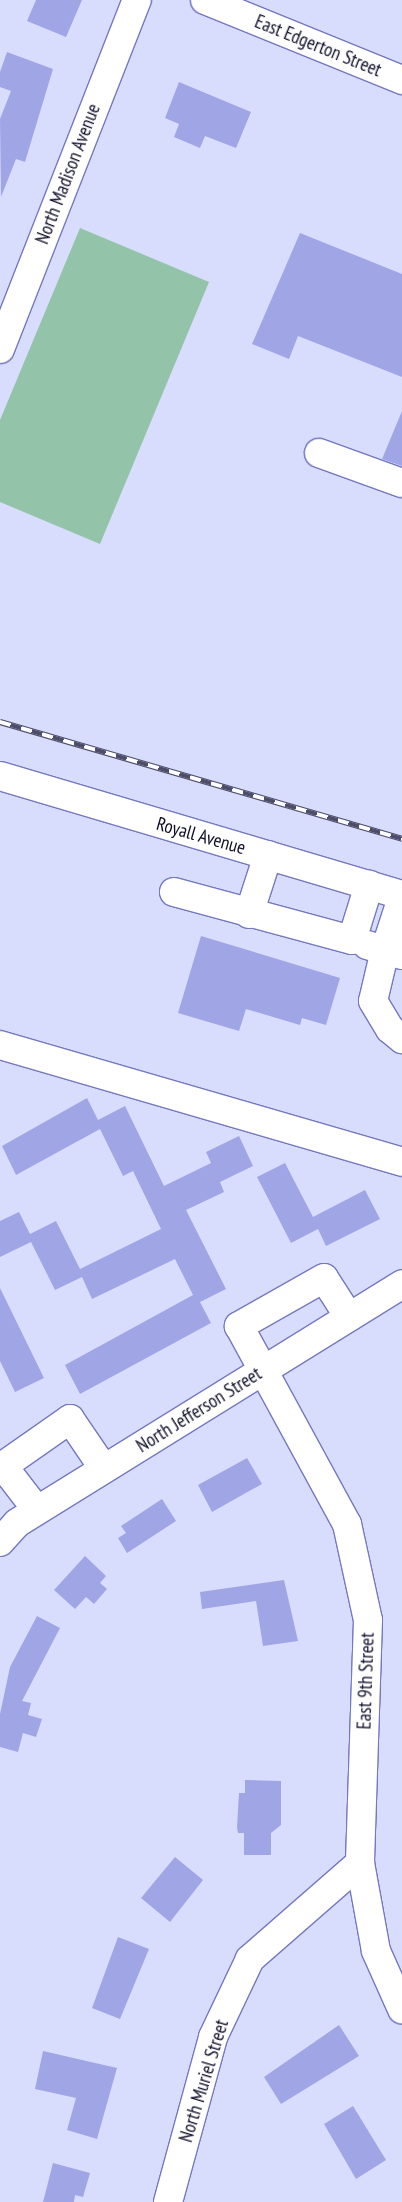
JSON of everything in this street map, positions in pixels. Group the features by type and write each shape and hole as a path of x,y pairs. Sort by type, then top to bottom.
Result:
{"street":[{"name":"North Madison Avenue","path":"0,349 137,0"},
{"name":"East Edgerton Street","path":"206,0 402,80"},
{"path":"319,453 402,483"},
{"name":"Royall Avenue","path":"0,776 402,896"},
{"path":"249,914 268,855"},
{"path":"352,940 368,885"},
{"path":"174,892 394,952"},
{"path":"402,896 394,952 373,1001 390,1030 402,1039"},
{"path":"0,1046 402,1162"},
{"name":"East 9th Street","path":"349,1318 324,1278 239,1326 347,1524 368,1620 360,1863 376,1951 402,2009"},
{"name":"North Jefferson Street","path":"0,1542 17,1522 402,1284"},
{"path":"37,1510 4,1466 70,1419 104,1469"},
{"name":"North Muriel Street","path":"168,2202 213,2037 250,1960 360,1863"}],"green space":[{"path":"80,228 209,282 100,544 0,502 0,420"}],"building":[{"path":"36,0 82,0 66,37 27,21"},
{"path":"7,52 53,69 25,162 16,159 1,197 0,119 11,91 0,87 0,72"},
{"path":"179,82 251,112 236,148 205,136 200,148 174,137 179,124 165,118"},
{"path":"300,233 402,274 402,377 298,336 289,359 252,344"},
{"path":"402,411 402,466 382,459"},
{"path":"201,936 340,978 326,1025 302,1018 300,1025 246,1009 239,1031 178,1013"},
{"path":"87,1098 98,1120 125,1106 164,1186 211,1163 206,1152 239,1136 253,1166 220,1182 224,1192 186,1210 226,1289 200,1302 211,1323 80,1394 65,1365 193,1295 175,1259 92,1299 82,1277 55,1290 31,1242 0,1257 0,1221 19,1212 30,1234 56,1221 80,1269 161,1229 133,1171 123,1176 100,1129 16,1175 2,1146"},
{"path":"285,1163 313,1217 365,1190 380,1219 326,1246 318,1229 291,1243 257,1177"},
{"path":"0,1288 44,1378 15,1392 0,1361"},
{"path":"247,1458 262,1484 212,1512 198,1485"},
{"path":"162,1499 176,1521 127,1553 118,1538 126,1533 121,1526"},
{"path":"85,1556 106,1576 100,1583 107,1589 94,1604 86,1597 75,1609 54,1590"},
{"path":"284,1580 298,1641 263,1646 256,1601 202,1609 200,1592"},
{"path":"37,1616 60,1628 22,1701 31,1703 28,1715 42,1719 36,1737 23,1733 18,1752 0,1747 0,1714 10,1667"},
{"path":"245,1780 281,1781 281,1825 271,1833 271,1855 244,1855 244,1833 238,1833 237,1827 239,1793 245,1793"},
{"path":"175,1857 203,1880 170,1922 141,1898"},
{"path":"118,1937 149,1949 120,2019 92,2008"},
{"path":"339,2025 359,2056 281,2104 264,2077"},
{"path":"43,2051 117,2068 97,2139 67,2130 76,2098 35,2089"},
{"path":"353,2106 386,2160 356,2179 324,2124"},
{"path":"53,2163 90,2173 83,2197 75,2195 74,2202 43,2202"}],"railway":[{"path":"0,722 402,839"}]}
